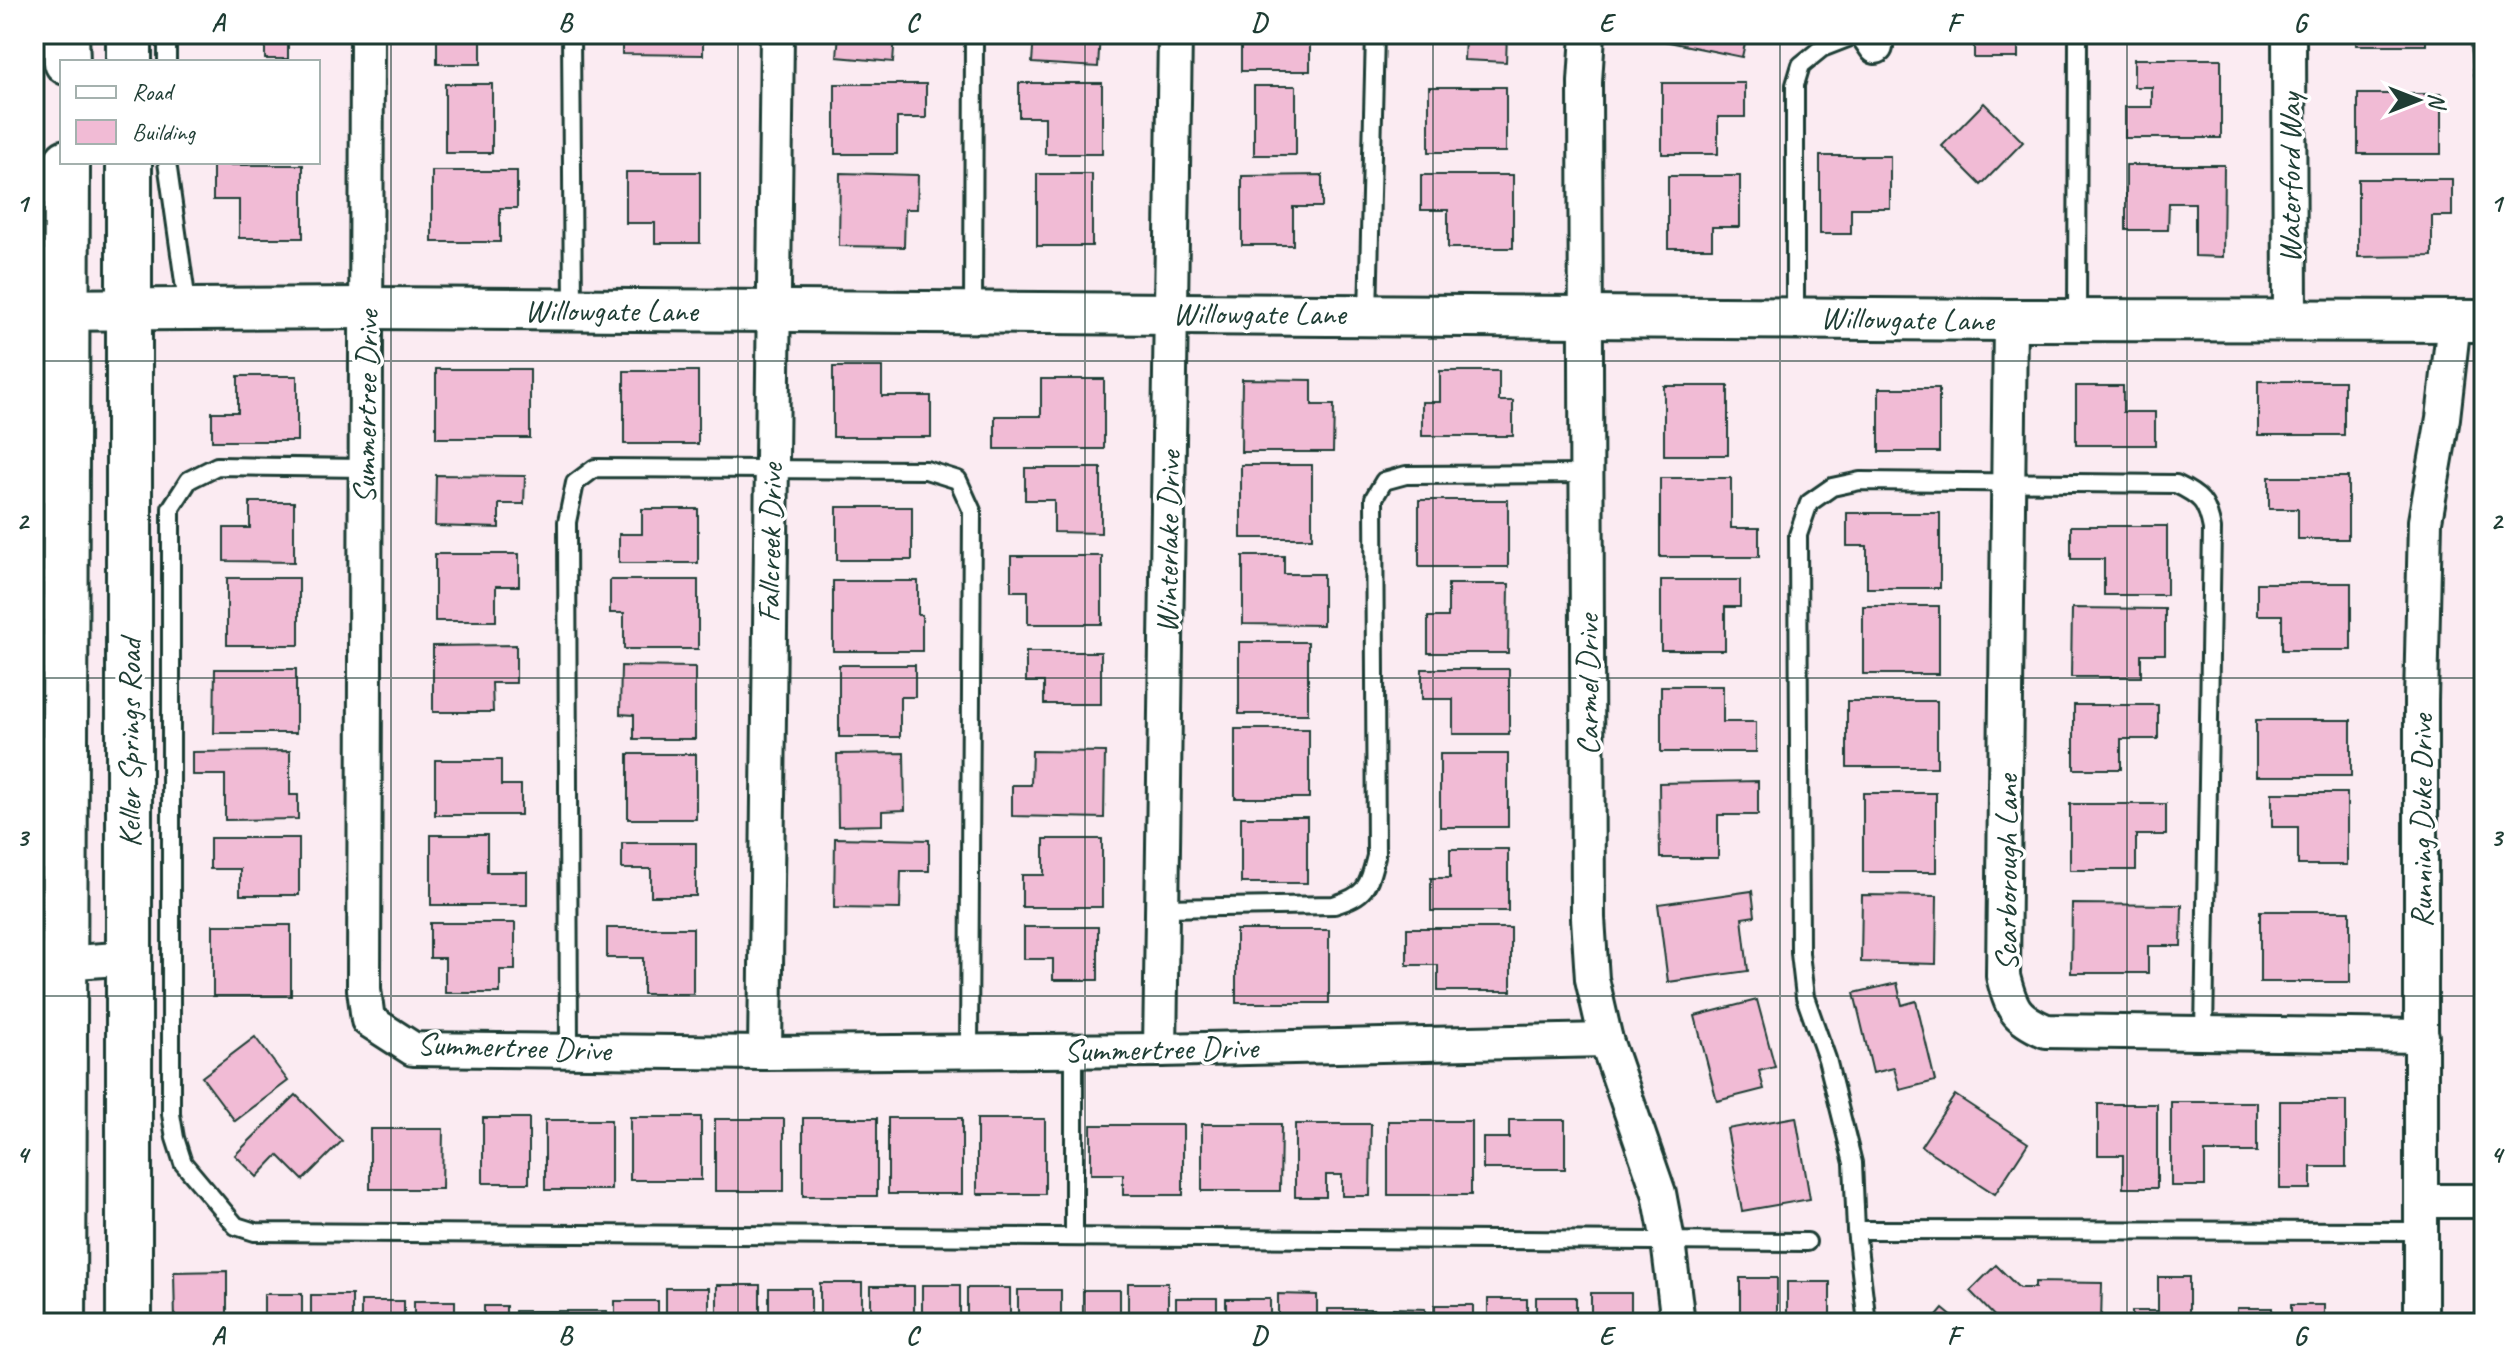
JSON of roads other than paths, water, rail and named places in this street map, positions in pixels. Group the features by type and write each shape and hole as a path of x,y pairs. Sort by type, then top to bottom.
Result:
{"main road":[{"path":"66,34 67,60"},
{"path":"129,34 129,60"},
{"name":"Keller Springs Road","path":"63,1323 48,964 50,310 67,164"},
{"name":"Keller Springs Road","path":"129,164 129,1323"}],"street":[{"name":"Summertree Drive","path":"367,34 364,989 368,1020 413,1049 765,1053 1074,1051 1606,1040"},
{"name":"Fallcreek Drive","path":"765,1053 777,34"},
{"name":"Winterlake Drive","path":"1160,1050 1175,34"},
{"name":"Carmel Drive","path":"1588,34 1585,82 1586,474 1588,918 1592,979 1606,1040 1659,1193 1678,1323"},
{"name":"Waterford Way","path":"2289,34 2290,322"},
{"name":"Willowgate Lane","path":"50,310 368,308 2469,321"},
{"name":"Scarborough Lane","path":"2010,320 2003,976 2009,1002 2024,1021 2046,1031 2422,1036"},
{"name":"Running Duke Drive","path":"2421,1323 2421,700 2425,521 2443,418 2469,321"},
{"path":"48,964 131,958"},
{"path":"2422,1216 2484,1201"}],"lane":[{"path":"167,34 167,60"},
{"path":"571,34 573,310"},
{"path":"973,312 974,34"},
{"path":"1368,314 1375,34"},
{"path":"2077,320 2078,34"},
{"path":"2480,34 2484,73"},
{"path":"1795,318 1795,85 1801,65 1822,48 1867,38"},
{"path":"167,164 188,310"},
{"path":"366,468 217,466 189,480 171,508 171,1114 183,1163 236,1226 255,1232 1807,1242"},
{"path":"569,1051 567,522 575,483 595,468 926,470 958,480 972,511 969,1051"},
{"path":"1162,908 1334,905 1356,898 1369,884 1376,856 1374,498 1384,481 1406,475 1586,474"},
{"path":"1867,1323 1856,1230 1853,1163 1827,1059 1805,997 1800,953 1798,535 1809,503 1832,487 1860,481 2176,484 2195,493 2208,507 2212,529 2204,1034"},
{"path":"1074,1051 1074,1237"},
{"path":"1856,1230 2422,1216"}]}
